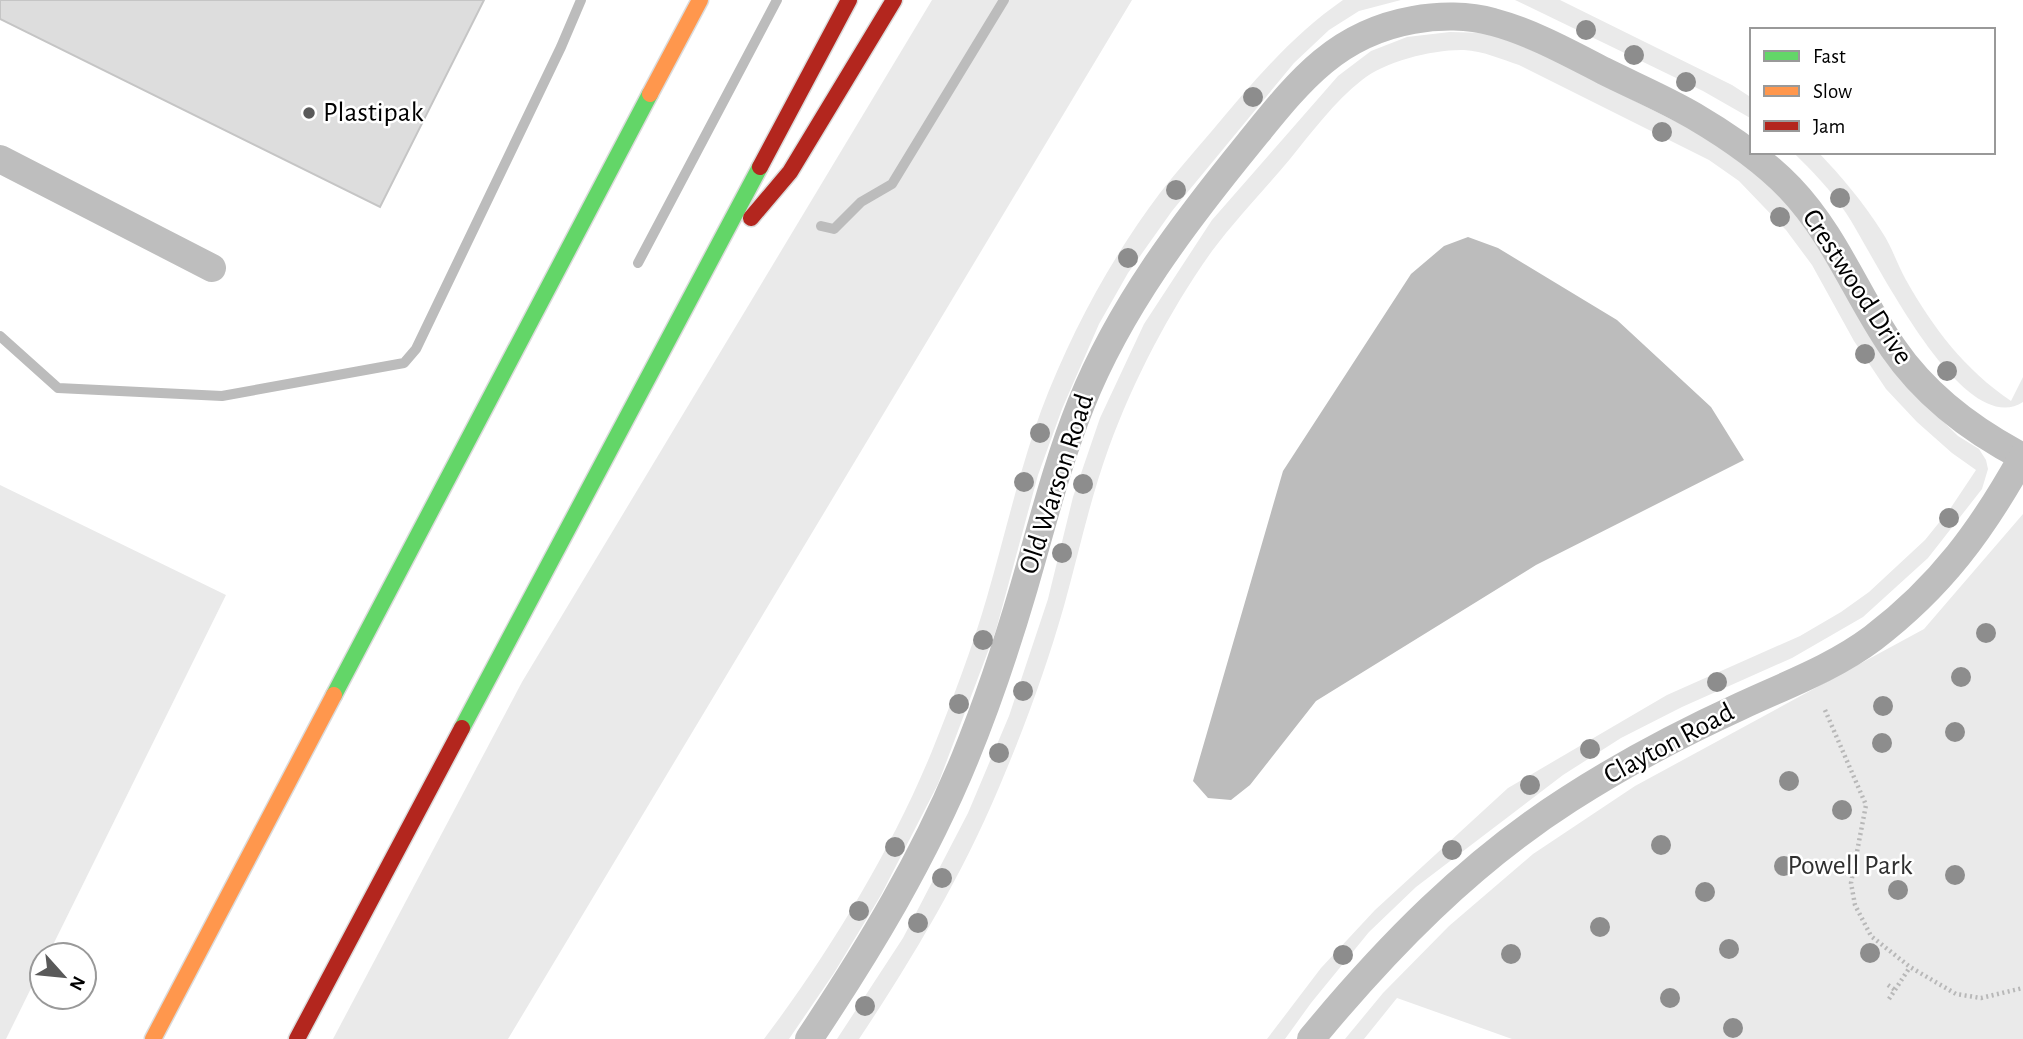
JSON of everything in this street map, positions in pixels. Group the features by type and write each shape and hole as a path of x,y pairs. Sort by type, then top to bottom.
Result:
{"highway":[{"path":"153,1039 700,0"},
{"path":"297,1039 849,0"},
{"path":"702,276 790,172 894,0"},
{"path":"505,373 649,62"}],"street":[{"name":"Crestwood Drive","path":"1419,19 1468,17 1496,22 1560,49 1692,115 1750,152"},
{"name":"Old Warson Road","path":"809,1039 917,864 963,762 998,672 1055,473 1082,401 1115,330 1155,266 1213,187 1289,94 1345,44 1385,26 1419,19"},
{"name":"Crestwood Drive","path":"1753,154 1791,189 1828,236 1893,348 1922,383 1956,416 2023,457"},
{"path":"0,159 212,268"},
{"name":"Clayton Road","path":"1311,1039 1362,978 1426,911 1491,855 1567,800 1651,749 1811,676 1871,640 1916,602 1952,564 1987,519 2023,457"}],"path":[{"path":"1825,710 1866,805 1851,883 1855,905 1871,936 1910,967 1956,994 1981,998 2023,988"},
{"path":"1889,999 1910,967"},
{"path":"1888,985 1895,990"}],"green space":[{"path":"932,0 1132,0 508,1039 333,1039 522,682"},
{"path":"1343,0 1401,0 1359,11 1329,30 1294,63 1172,211 1128,273 1099,324 1062,409 1038,475 996,630 938,784 881,895 834,973 789,1039 764,1039 812,972 857,900 916,789 975,636 1041,411 1078,325 1108,270 1160,193 1241,96 1306,29"},
{"path":"1515,0 1560,0 1732,85 1750,97 1750,118 1703,91"},
{"path":"1450,32 1488,33 1536,51 1714,141 1781,193 1826,253 1913,392 1958,436 1979,449 1988,469 1982,489 1928,558 1863,617 1792,658 1682,707 1621,738 1563,775 1416,887 1369,932 1285,1039 1267,1039 1321,968 1375,910 1508,788 1667,695 1800,636 1841,612 1869,592 1925,540 1976,470 1917,422 1886,389 1854,341 1812,265 1786,230 1739,181 1709,160 1519,65 1485,54 1452,50 1411,57 1384,67 1362,80 1342,98 1231,227 1212,251 1168,321 1142,371 1109,447 1044,669 1022,732 990,808 939,910 859,1039 837,1039 903,938 968,813 1009,716 1048,599 1073,497 1100,418 1144,324 1212,220 1338,76 1371,51 1407,37"},
{"path":"1795,154 1820,154 1827,161 1875,221 1916,298 1951,347 1979,376 2011,401 2023,377 2023,402 1999,407 1973,395 1947,370 1921,337 1859,234 1821,181"},
{"path":"0,485 226,595 55,941 28,941 28,994 6,1039 0,1039"},
{"name":"Powell Park","path":"2023,514 2023,1039 1512,1039 1397,998 1364,1039 1345,1039 1383,993 1449,926 1533,854 1635,786 1924,629"}],"shaded area":[{"path":"1468,237 1498,248 1617,320 1711,407 1744,460 1536,565 1316,701 1250,785 1231,800 1208,798 1193,781 1283,471 1411,274 1444,246"}],"building":[{"name":"Plastipak","path":"0,0 484,0 380,207 0,19"}],"waterway":[{"path":"0,336 58,388 222,396 404,363 416,349 581,0"},
{"path":"638,263 777,0"},
{"path":"821,226 834,229 861,202 892,184 1004,0"}],"traffic: fast":[{"path":"334,695 650,94"},
{"path":"462,728 760,167"}],"traffic: slow":[{"path":"650,94 700,0"},
{"path":"153,1039 334,695"}],"traffic: jam":[{"path":"760,167 849,0"},
{"path":"751,218 790,172 894,0"},
{"path":"297,1039 462,728"}],"place":[{"name":"Plastipak","path":"309,113"}]}
